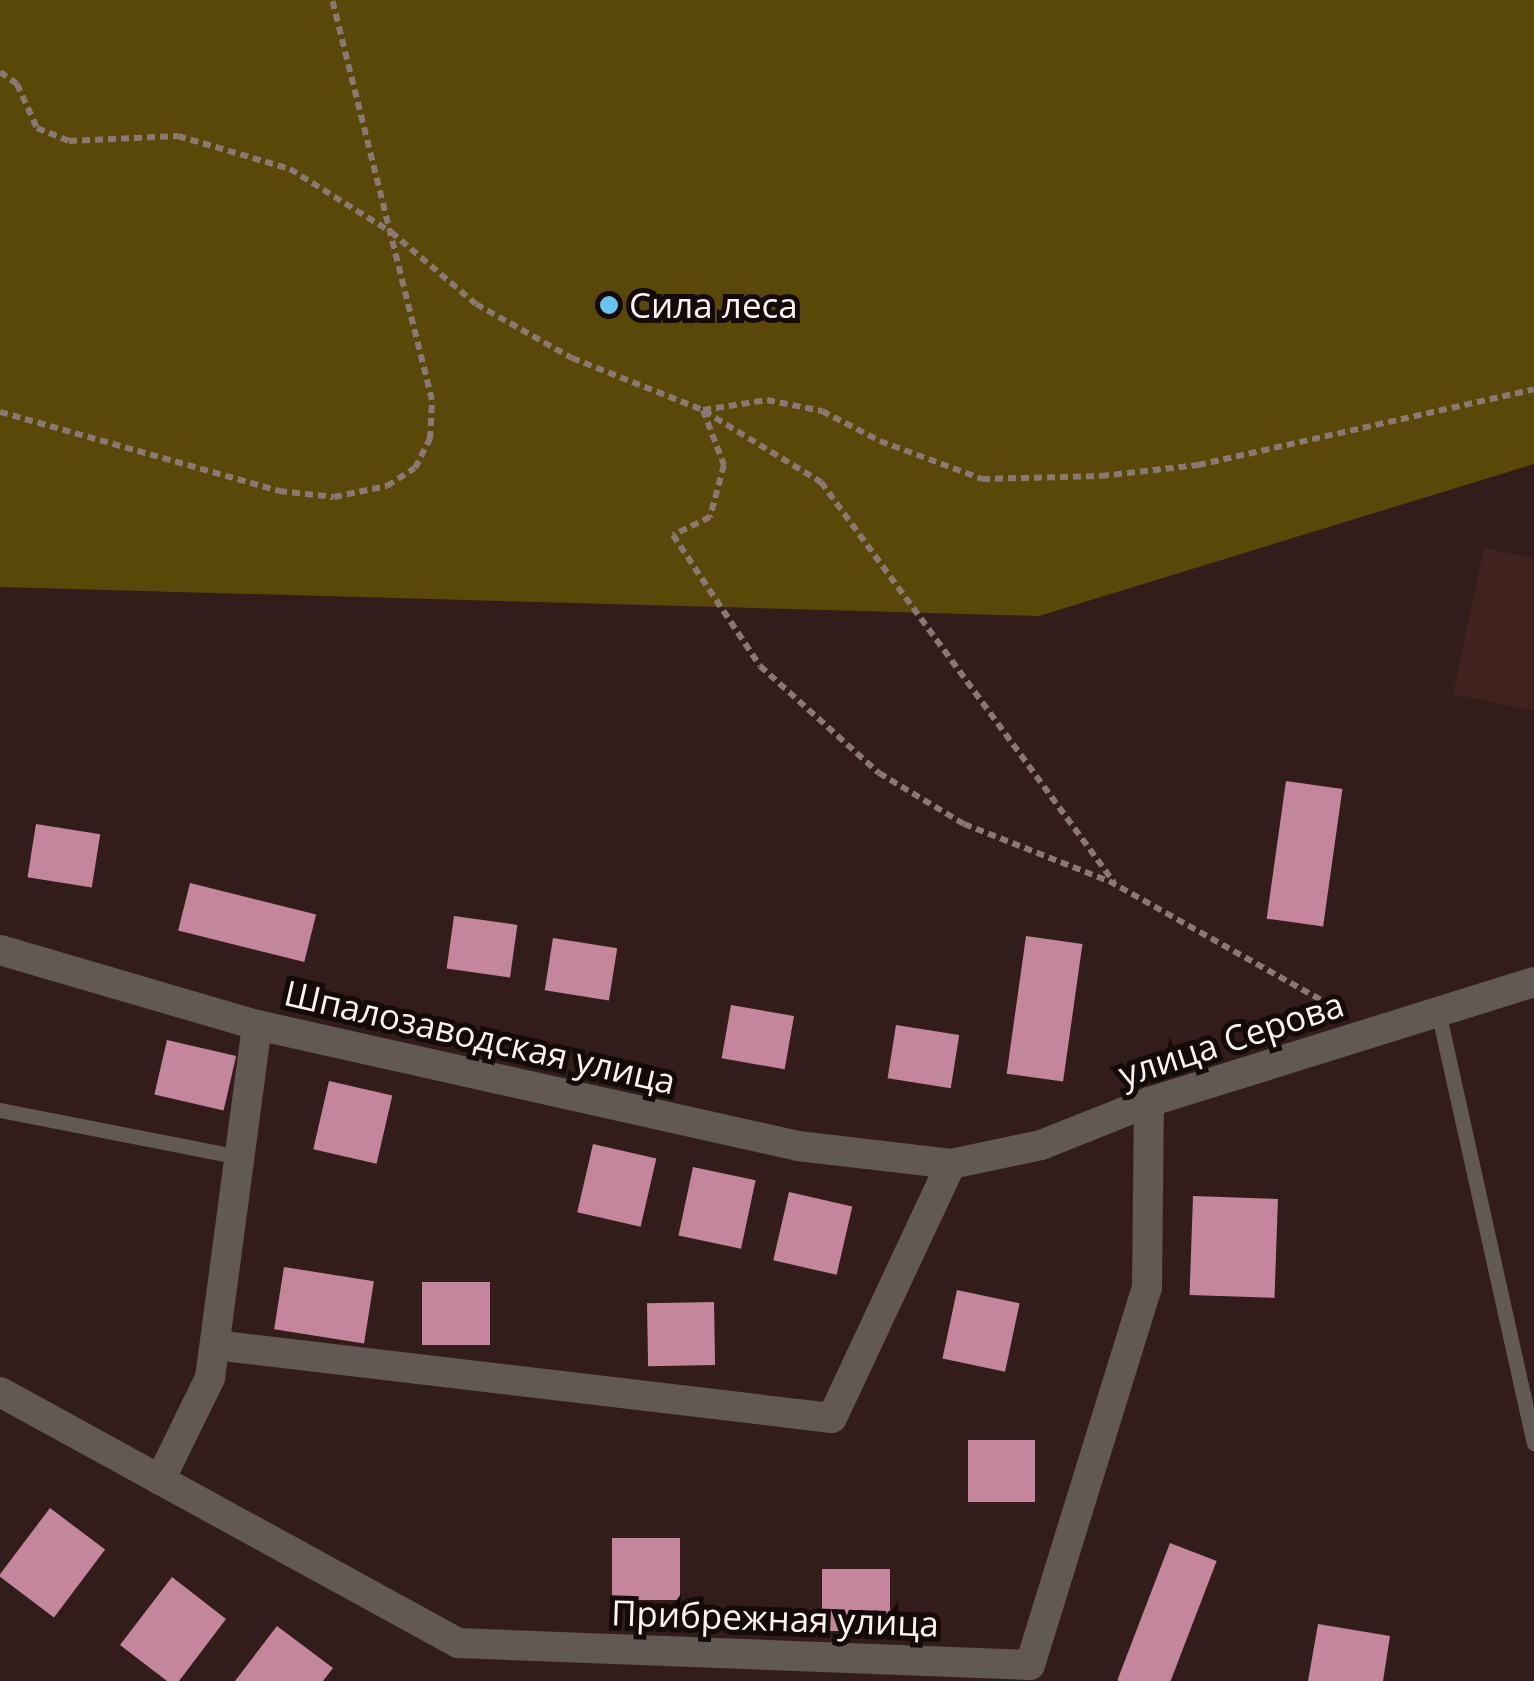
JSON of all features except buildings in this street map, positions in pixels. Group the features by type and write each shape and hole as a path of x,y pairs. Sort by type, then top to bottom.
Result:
{"street":[{"name":"Шпалозаводская улица","path":"0,950 257,1026 798,1146 952,1164"},
{"name":"улица Серова","path":"952,1164 1041,1145 1149,1102 1534,982"},
{"path":"160,1480 210,1378 257,1026"},
{"name":"Прибрежная улица","path":"0,1392 458,1643 1030,1665 1148,1288 1149,1102"},
{"path":"215,1345 832,1418 952,1164"}],"lane":[{"path":"1438,1012 1534,1443"},
{"path":"0,1110 240,1158"}],"path":[{"path":"0,412 280,491 334,497 387,486 415,468 430,438 432,400 332,0"},
{"path":"0,72 17,84 37,128 69,141 178,136 271,163 392,232 476,304 572,358 703,410 821,482 1117,886"},
{"path":"703,410 767,400 822,411 880,441 982,479 1101,476 1198,464 1534,389"},
{"path":"703,410 724,465 710,516 673,535 760,666 879,774 964,824 1117,886 1378,1030"}],"shaded area":[{"path":"0,0 1534,0 1534,464 1039,616 0,587"},
{"path":"1484,548 1534,558 1534,711 1453,694"}],"place":[{"name":"Сила леса","path":"609,305"}]}
